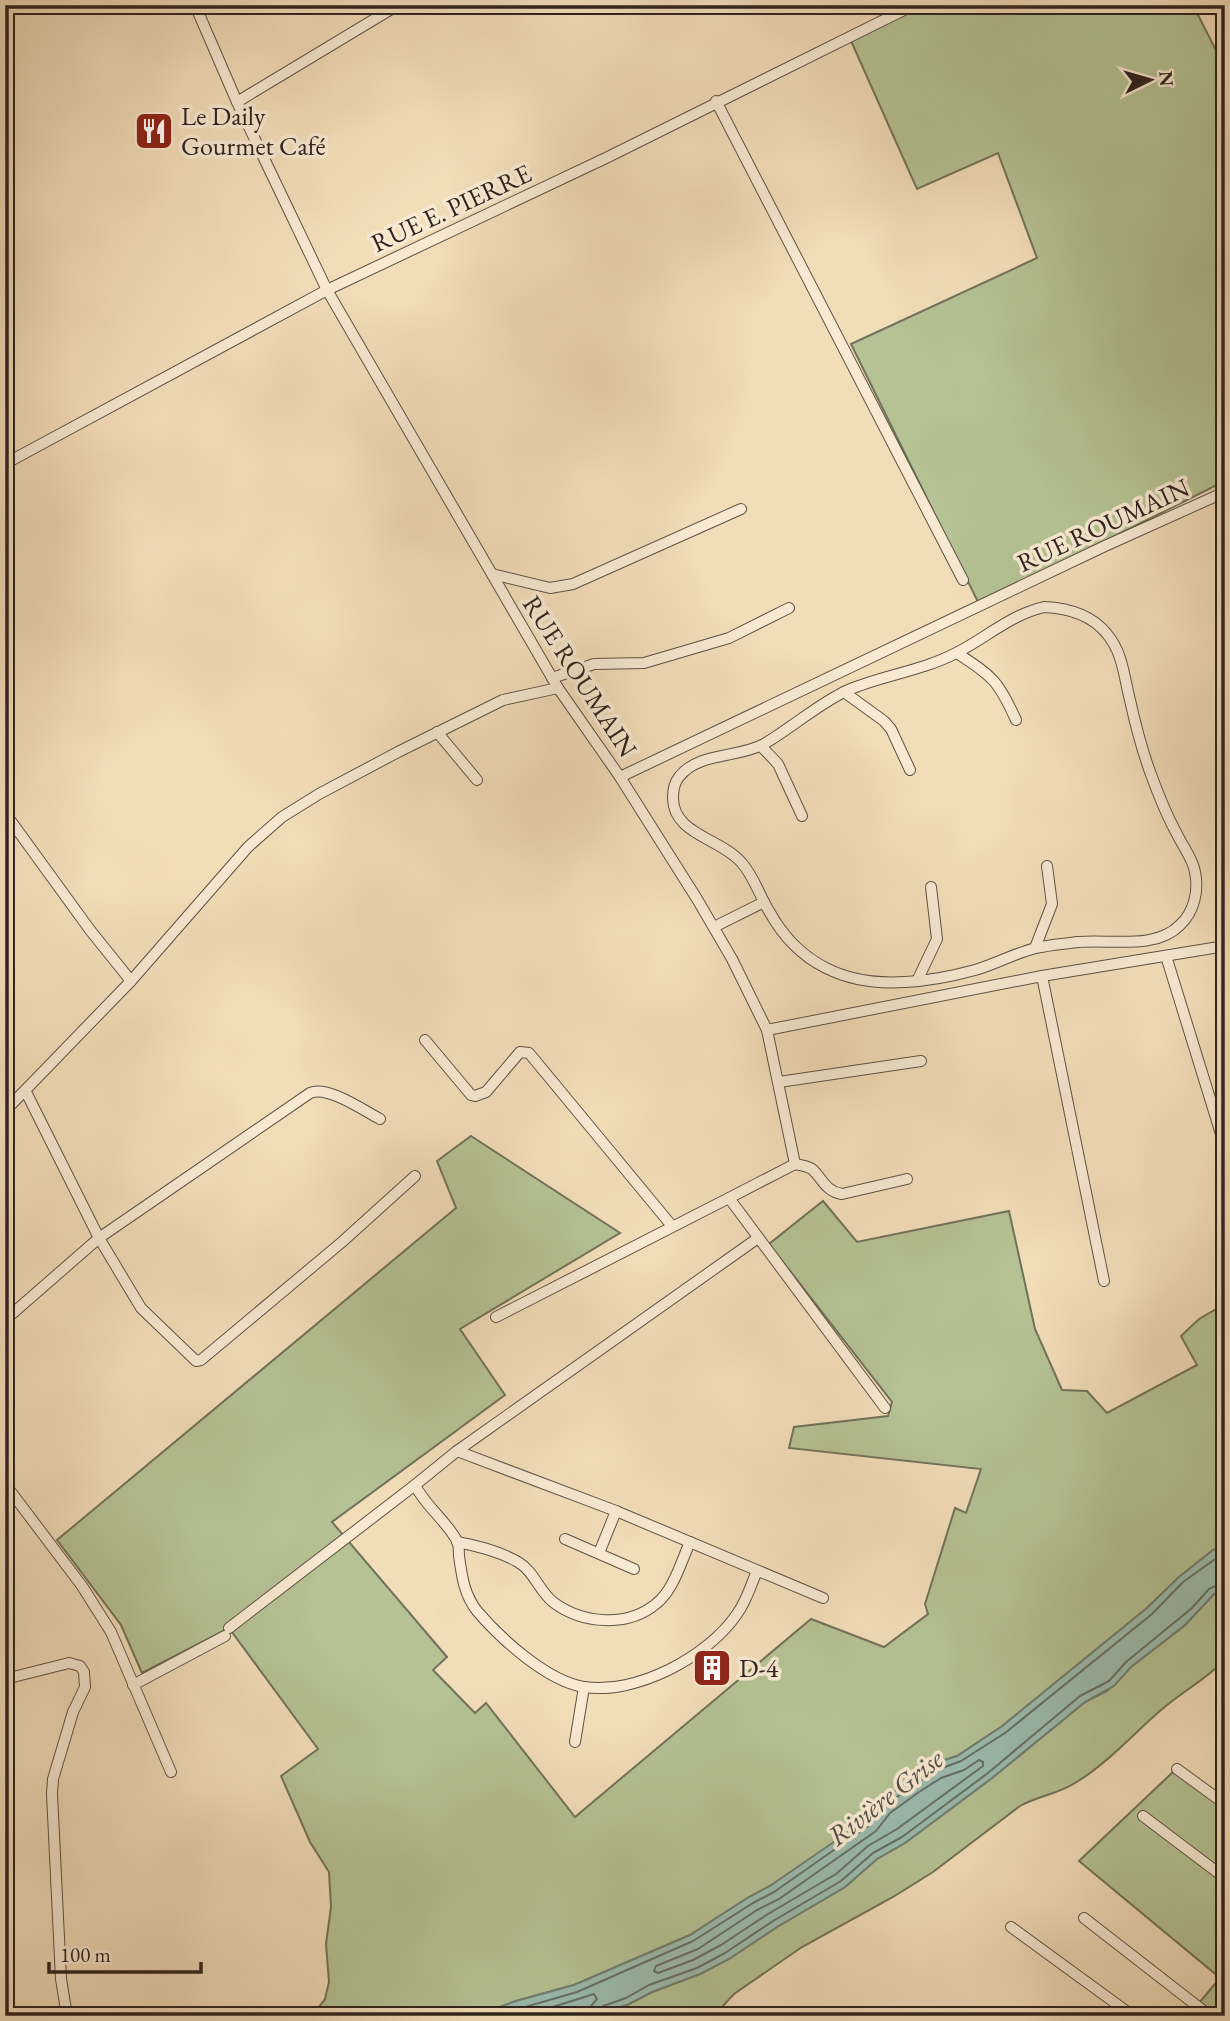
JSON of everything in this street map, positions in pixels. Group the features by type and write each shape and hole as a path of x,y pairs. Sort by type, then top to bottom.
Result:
{"street":[{"name":"RUE ROUMAIN","path":"195,5 237,102 327,290 558,688 620,777 1094,551 1225,492"},
{"path":"237,102 398,5"},
{"name":"RUE E. PIERRE","path":"12,460 327,290 608,157 914,5"},
{"path":"716,102 963,580"},
{"path":"492,574 550,588 573,584 741,509"},
{"path":"1044,607 1079,613 1095,622 1115,645 1122,662 1148,765 1164,810 1195,870 1194,903 1179,926 1166,936 1153,941 1100,940 1035,948 976,970 917,981 867,981 831,970 799,952 779,929 748,870 739,859 679,820 673,807 673,791 679,777 690,767 705,760 761,746 844,692 957,653 1011,619 1044,607"},
{"path":"552,677 594,664 633,665 657,659 729,638 789,608"},
{"path":"957,653 992,677 1000,686 1016,720"},
{"path":"5,1111 131,981 248,847 282,817 319,794 503,700 558,688"},
{"path":"844,692 891,729 910,771"},
{"path":"437,732 477,780"},
{"path":"761,746 778,764 802,816"},
{"path":"620,777 714,927 767,1030 795,1164"},
{"path":"5,813 90,930 131,981"},
{"path":"1035,948 1052,904 1047,866"},
{"path":"917,981 937,939 931,887"},
{"path":"714,927 764,902"},
{"path":"767,1030 1042,976 1225,946"},
{"path":"1166,956 1225,1147"},
{"path":"1042,976 1104,1281"},
{"path":"425,1040 475,1096 486,1092 520,1052 529,1053 672,1226"},
{"path":"779,1082 922,1061"},
{"path":"5,1320 99,1238 316,1090 327,1092 380,1119"},
{"path":"26,1092 99,1238 141,1307 192,1359 201,1360 342,1242 415,1175"},
{"path":"496,1317 795,1164 811,1169 824,1185 833,1192 842,1194 907,1179"},
{"path":"729,1198 885,1408"},
{"path":"133,1685 227,1632 457,1451 758,1238"},
{"path":"457,1451 615,1511 823,1598"},
{"path":"5,1485 82,1586 111,1632 171,1772"},
{"path":"415,1485 457,1542 464,1587 469,1600 479,1613 538,1669 583,1687 608,1687 643,1679 668,1671 702,1651 738,1613 757,1571"},
{"path":"599,1553 615,1511"},
{"path":"565,1539 634,1569"},
{"path":"457,1542 484,1547 520,1563 551,1600 576,1616 596,1621 631,1616 657,1603 671,1585 690,1542"},
{"path":"5,1679 69,1663 80,1666 86,1679 53,1779 52,1794 61,1979 67,2016"},
{"path":"575,1742 583,1687"},
{"path":"1177,1769 1225,1804"},
{"path":"1143,1816 1225,1878"},
{"path":"1084,1918 1210,2016"},
{"path":"1011,1927 1133,2016"}],"green space":[{"path":"925,5 1193,5 1225,68 1225,481 979,604 851,344 1037,258 998,153 917,189 851,41"},
{"path":"471,1136 620,1233 460,1329 505,1395 332,1522 447,1657 433,1670 475,1713 486,1703 575,1817 811,1619 884,1647 928,1614 925,1604 955,1508 966,1513 981,1469 789,1448 794,1427 888,1416 892,1402 769,1244 823,1201 857,1242 1009,1211 1035,1329 1062,1390 1087,1391 1107,1413 1197,1365 1181,1336 1199,1319 1225,1304 1225,1544 1213,1550 1179,1577 1147,1608 1001,1727 957,1756 933,1764 910,1779 879,1801 867,1819 835,1842 690,1935 574,1985 475,2016 312,2016 325,1999 329,1982 326,1944 331,1907 329,1872 310,1842 281,1776 318,1749 229,1628 142,1673 121,1625 57,1540 456,1208 437,1161"},
{"path":"1225,1587 1225,1660 1161,1710 1087,1775 1062,1790 1020,1806 933,1872 802,1947 734,1994 721,2008 725,2016 595,2016 700,1974 845,1887 877,1859 905,1843 992,1778 1085,1702 1107,1691 1131,1667 1185,1625 1214,1594"},
{"path":"1174,1771 1225,1807 1225,2016 1188,2016 1220,1978 1079,1861"}],"water":[{"path":"1225,1544 1225,1587 1214,1594 1185,1625 1131,1667 1114,1686 1085,1702 992,1778 905,1843 877,1859 845,1887 700,1974 595,2016 475,2016 574,1985 690,1935 770,1886 867,1819 879,1801 910,1779 933,1764 957,1756 1001,1727 1147,1608 1179,1577 1213,1550"}],"place":[{"name":"Le Daily Gourmet Café","path":"154,131"},
{"name":"D-4","path":"712,1668"}],"water label":[{"name":"Rivière Grise","path":"885,1797"}]}
